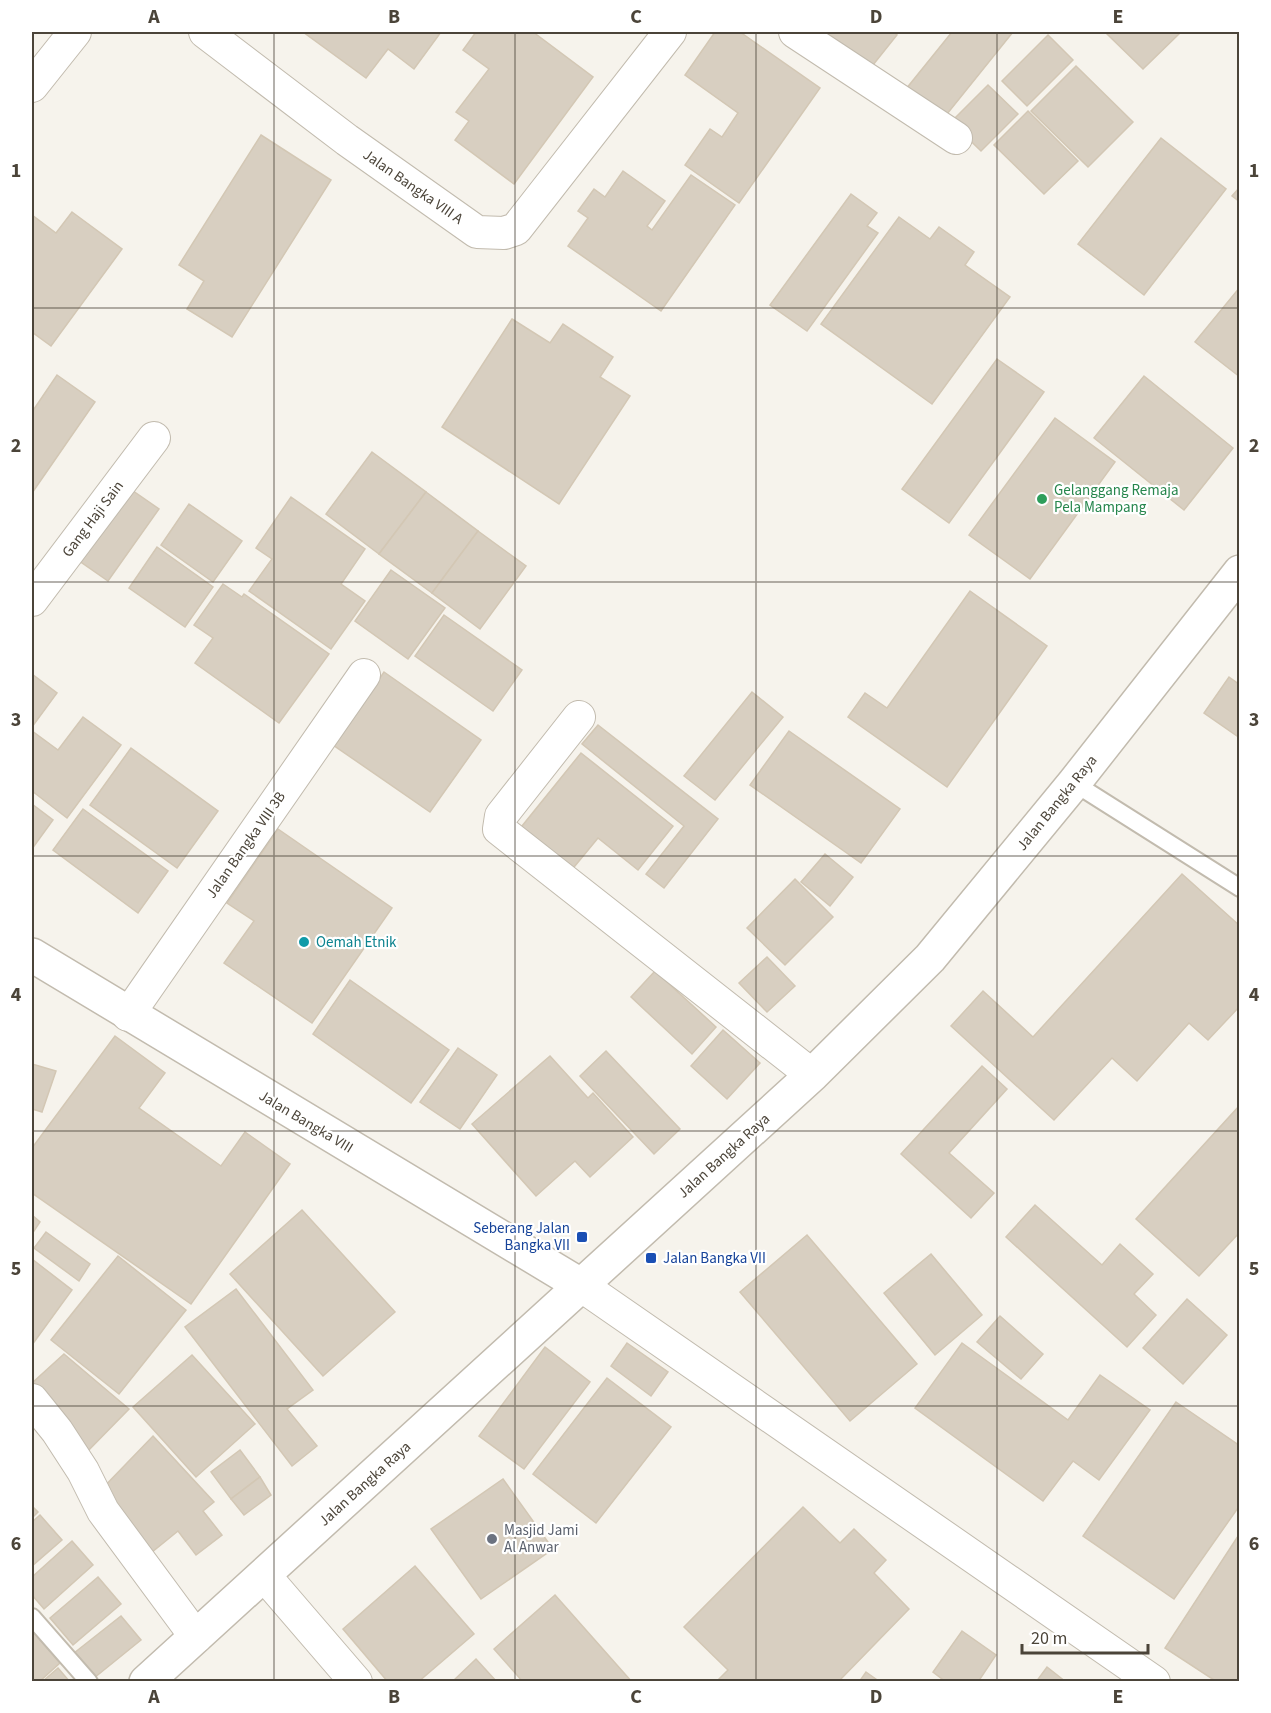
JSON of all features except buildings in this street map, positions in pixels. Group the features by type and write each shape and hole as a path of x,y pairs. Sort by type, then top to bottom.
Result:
{"street":[{"path":"32,86 75,32"},
{"name":"Jalan Bangka VIII A","path":"205,32 347,140 477,232 504,232 516,229 670,32"},
{"path":"795,32 956,138"},
{"name":"Gang Haji Sain","path":"32,600 154,438"},
{"name":"Jalan Bangka Raya","path":"146,1682 812,1075 930,958 1074,783 1239,572"},
{"name":"Jalan Bangka VIII 3B","path":"128,1014 364,675"},
{"path":"579,717 501,816 499,829 812,1075"},
{"name":"Jalan Bangka VIII","path":"32,955 582,1286"},
{"path":"582,1286 1154,1682"},
{"path":"32,1400 70,1451 103,1511 195,1637"},
{"path":"264,1575 356,1682"}],"lane":[{"path":"1074,783 1239,888"},
{"path":"32,1617 89,1682"}],"place":[{"name":"Gelanggang Remaja Pela Mampang","path":"1042,499"},
{"name":"Oemah Etnik","path":"304,942"},
{"name":"Seberang Jalan Bangka VII","path":"582,1237"},
{"name":"Jalan Bangka VII","path":"651,1258"},
{"name":"Masjid Jami Al Anwar","path":"492,1539"}]}
